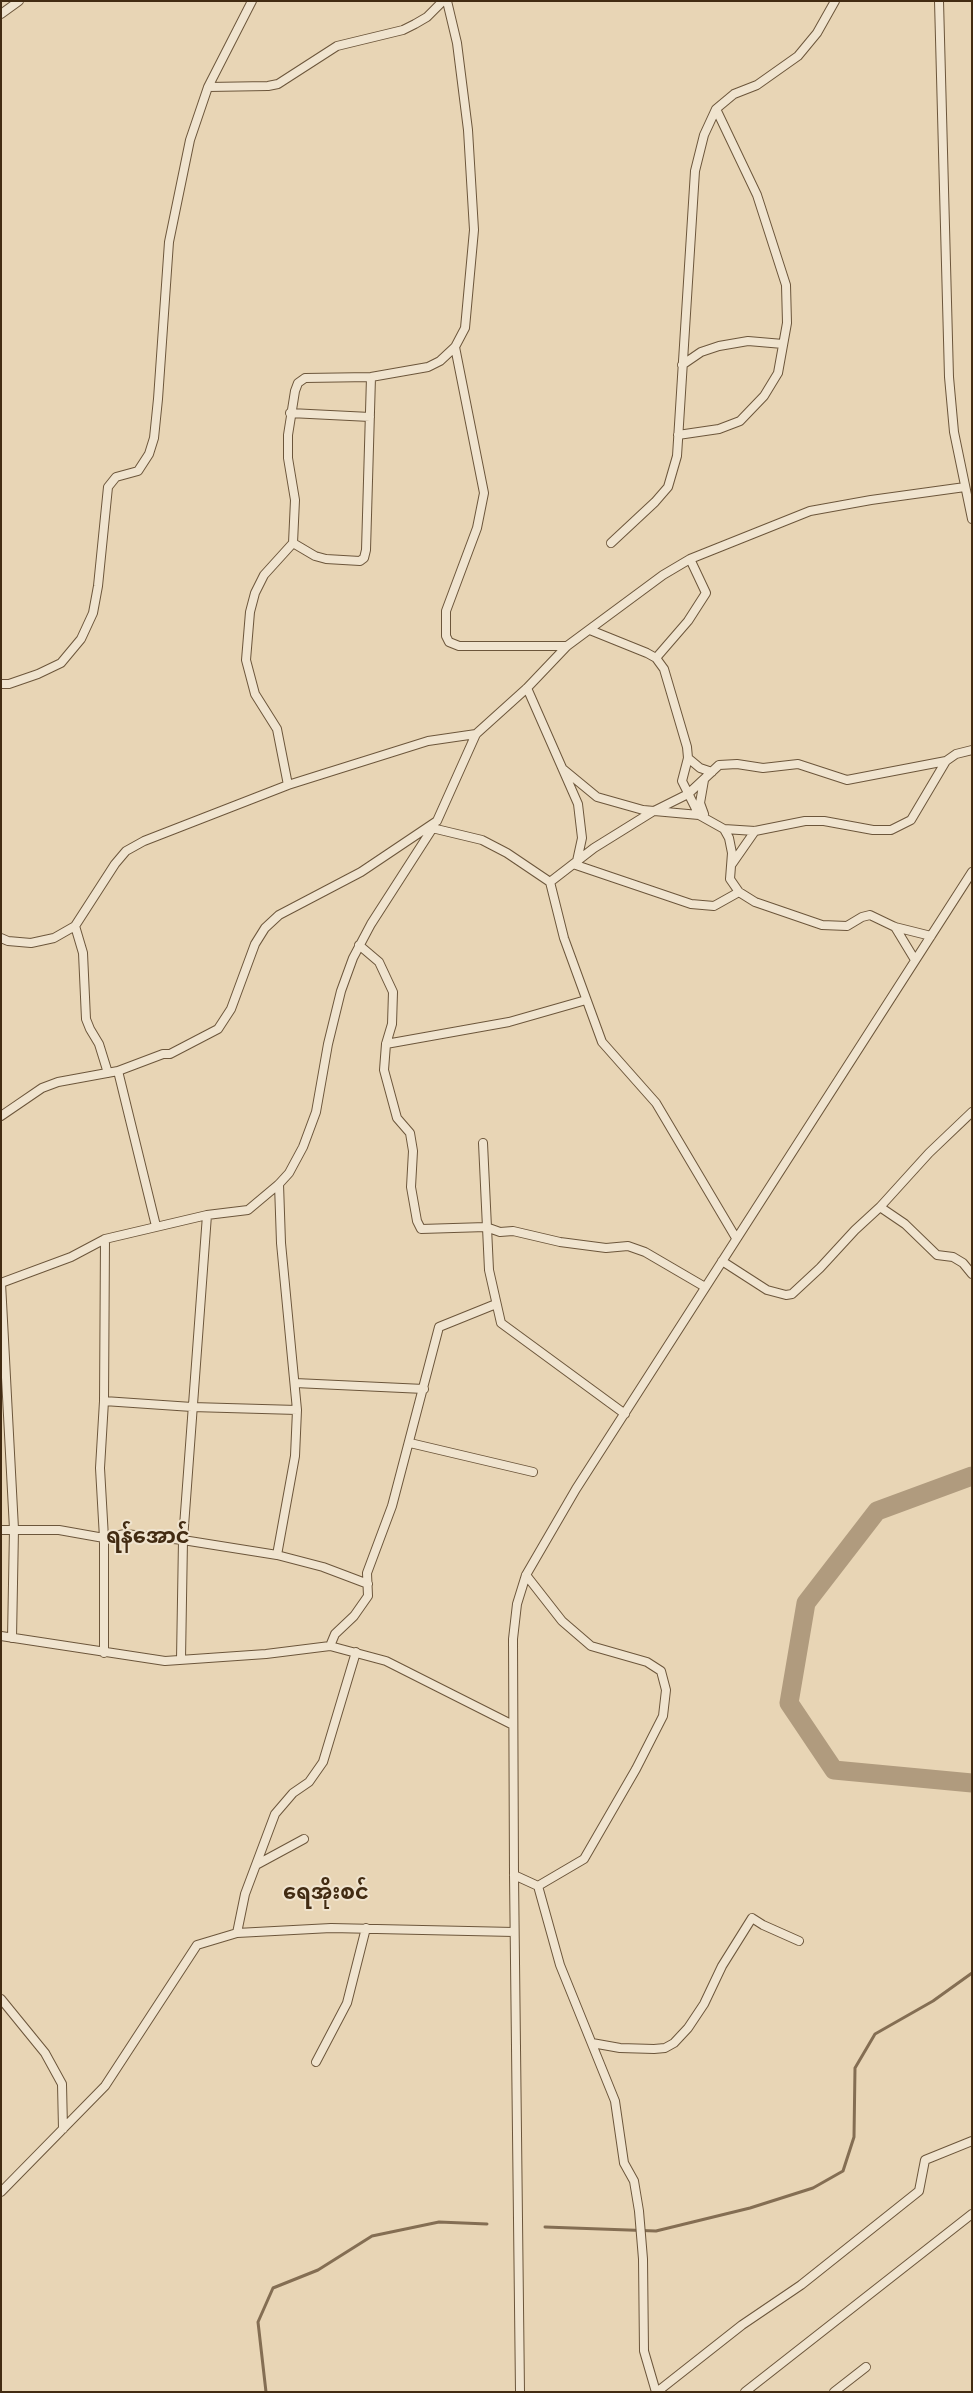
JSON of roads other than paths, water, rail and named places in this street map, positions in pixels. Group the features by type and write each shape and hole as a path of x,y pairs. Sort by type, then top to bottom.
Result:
{"street":[{"path":"1,14 19,1"},
{"path":"1,684 9,684 38,674 61,663 81,639 92,613 98,586 108,487 116,477 138,471 150,454 154,438 169,242 190,140 208,87 252,1"},
{"path":"208,87 268,86 278,84 337,46 403,30 415,24 427,17 443,1"},
{"path":"288,785 278,729 255,694 246,660 250,612 255,592 264,575 293,543 295,500 288,458 290,413 298,383 305,378 371,377 428,367 440,361 455,347 465,328 474,230 468,130 460,62 447,1"},
{"path":"611,542 655,502 668,487 677,456 695,171 704,135 716,108 734,94 757,85 798,56 817,33 835,1"},
{"path":"939,1 949,377 954,432 972,519"},
{"path":"678,435 719,429 740,421 764,396 778,373 787,323 786,286 757,196 716,108"},
{"path":"682,365 702,352 719,346 748,341 783,344"},
{"path":"455,347 484,493 477,528 446,611 446,636 449,642 459,646 567,646"},
{"path":"293,543 315,556 326,559 360,561 364,558 366,550 371,377"},
{"path":"290,413 370,417"},
{"path":"12,1638 14,1529 1,1283 71,1257 105,1239 206,1215 248,1210 289,1173 303,1147 316,1112 328,1044 341,991 359,946 434,825 476,734 527,688 567,646 626,601 690,559 810,511 871,500 965,488"},
{"path":"656,658 688,620 706,593 690,559"},
{"path":"590,630 656,658 664,669 685,736 688,758 682,781 699,815"},
{"path":"527,688 578,804 582,824 582,838 575,863"},
{"path":"1,938 8,941 31,943 54,938 76,926 115,864 126,852 144,841 288,785 428,741 476,734"},
{"path":"550,882 594,848 652,812 688,794 719,765 737,764 763,768 798,764 848,780 946,761 956,754 972,750"},
{"path":"688,758 700,768 712,772"},
{"path":"563,769 596,797 652,812 699,815 724,829 755,831 805,821 824,821 873,830 890,830 911,820 946,761"},
{"path":"704,780 700,803 701,810 708,820"},
{"path":"434,825 482,840 507,853 550,882 564,938 602,1042 656,1102 736,1238"},
{"path":"1,1116 42,1088 58,1082 118,1072 163,1054 170,1054 218,1029 231,1009 241,987 255,944 265,928 279,915 361,872 434,825"},
{"path":"724,829 729,838 732,852 730,879 739,892 755,902 822,925 847,926 862,917 870,915 895,927 931,936"},
{"path":"730,866 755,831"},
{"path":"575,863 691,904 714,906 739,892"},
{"path":"520,2392 514,1932 513,1639 517,1604 526,1575 576,1489 972,872"},
{"path":"76,926 83,953 86,1018 99,1044 108,1073"},
{"path":"895,927 915,960"},
{"path":"359,946 379,962 387,975 393,992 392,1024 386,1044 384,1070 397,1118 410,1133 413,1151 411,1187 417,1221 421,1229 486,1227 500,1232 513,1231 560,1242 606,1248 628,1246 645,1252 705,1287"},
{"path":"386,1044 509,1022 586,1000"},
{"path":"118,1072 156,1226"},
{"path":"722,1261 767,1290 779,1294 792,1294 880,1207 928,1153 972,1112"},
{"path":"483,1143 489,1270 500,1323 625,1414"},
{"path":"277,1555 295,1456 297,1410 282,1243 279,1184"},
{"path":"880,1207 905,1224 937,1255 953,1257 963,1263 972,1274"},
{"path":"181,1659 183,1540 206,1215"},
{"path":"104,1653 104,1538 100,1468 104,1401 105,1239"},
{"path":"330,1646 335,1634 354,1616 368,1596 367,1573 392,1506 439,1327 496,1304"},
{"path":"295,1384 424,1389"},
{"path":"104,1401 192,1407 297,1410"},
{"path":"410,1443 533,1472"},
{"path":"1,1530 59,1530 104,1538 125,1534 183,1540 277,1555 323,1567 368,1584"},
{"path":"526,1575 562,1621 591,1646 647,1662 661,1671 666,1690 663,1716 627,1786 584,1859 538,1886"},
{"path":"1,1636 165,1661 266,1654 330,1646 386,1661 514,1725"},
{"path":"237,1933 245,1894 275,1814 293,1793 309,1782 322,1762 356,1652"},
{"path":"256,1865 304,1839"},
{"path":"514,1874 538,1886 560,1965 615,2101 624,2163 634,2181 639,2211 643,2259 644,2351 656,2392 742,2325 801,2285 918,2191 925,2160 972,2141"},
{"path":"592,2043 620,2048 654,2049 665,2048 674,2043 688,2028 704,2004 734,1944 752,1918 799,1941"},
{"path":"1,2192 105,2086 198,1945 237,1933 366,1928 514,1932"},
{"path":"316,2062 347,2003 366,1928"},
{"path":"1,1999 45,2053 62,2084 63,2128"},
{"path":"744,2392 972,2214"},
{"path":"834,2392 866,2367"}],"waterway":[{"path":"972,1476 877,1511 806,1603 789,1703 834,1770 972,1783"},
{"path":"545,2227 656,2231 750,2208 813,2188 843,2171 854,2137 855,2068 875,2034 933,2001 972,1973"},
{"path":"266,2392 258,2322 273,2288 318,2270 372,2236 439,2222 487,2224"}],"district":[{"name":"ရန်အောင်","path":"148,1539"},
{"name":"ရေအိုးစင်","path":"326,1895"}]}
